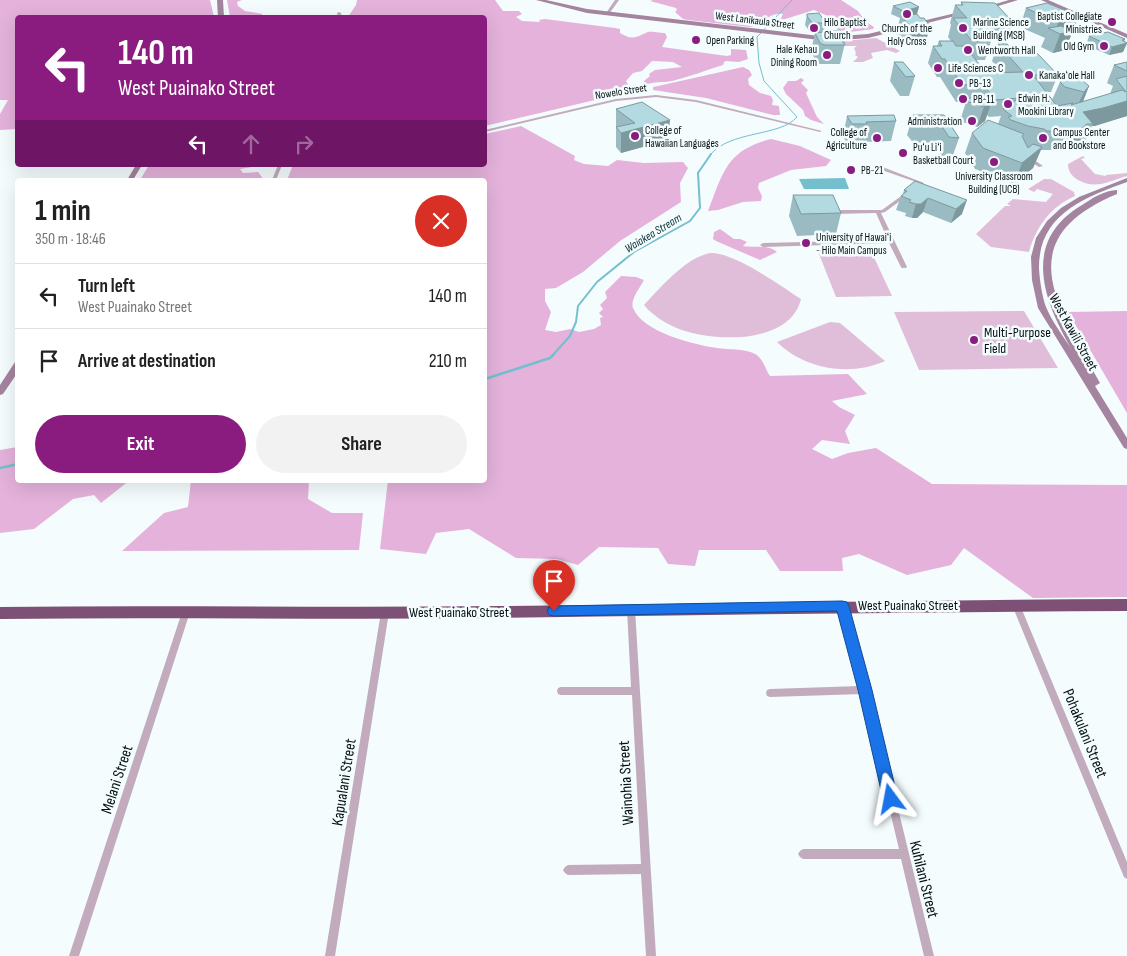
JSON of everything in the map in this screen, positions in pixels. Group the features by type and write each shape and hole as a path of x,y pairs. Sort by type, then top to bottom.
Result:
{"highway":[{"name":"West Puainako Street","path":"0,613 187,611 385,612 1016,604 1127,605"}],"street":[{"path":"220,0 221,15"},
{"name":"West Lanikaula Street","path":"539,0 608,13 815,38 854,38 876,35 966,12"},
{"path":"608,13 617,0"},
{"path":"976,10 1015,0"},
{"path":"1044,0 1127,36"},
{"name":"Nowelo Street","path":"487,131 625,98 656,96 696,101 820,131"},
{"path":"1024,153 1030,160 1041,166"},
{"path":"131,178 138,167"},
{"path":"830,212 883,211 922,183 878,167"},
{"name":"West Kawili Street","path":"1127,180 1087,194 1061,209 1042,235 1036,252 1035,264 1042,308 1127,444"},
{"name":"West Kawili Street","path":"1127,187 1098,198 1072,214 1057,232 1052,243 1047,267 1049,287 1055,308 1127,444"},
{"path":"878,211 904,267"},
{"path":"763,244 891,240"},
{"path":"0,392 15,369"},
{"name":"Pohakulani Street","path":"1016,604 1127,874"},
{"name":"Kuhilani Street","path":"842,606 865,690 929,956"},
{"name":"Wainohia Street","path":"631,609 651,956"},
{"name":"Melani Street","path":"74,956 187,611"},
{"name":"Kapualani Street","path":"330,956 385,612"},
{"path":"770,692 865,690"},
{"path":"561,691 635,691"},
{"path":"803,854 903,854"},
{"path":"568,870 645,869"}],"shaded area":[{"path":"0,0 210,0 214,15 15,15 15,129 0,130 0,114 8,100 0,100"},
{"path":"227,0 242,0 237,2 238,6 245,11 263,14 261,15 230,15"},
{"path":"357,0 495,0 503,11 519,11 522,14 516,17 522,21 540,22 539,20 545,19 615,28 620,29 620,33 631,38 648,32 665,33 667,37 662,47 727,56 731,55 731,49 746,50 748,59 739,62 725,61 723,65 685,78 644,85 644,81 650,76 649,74 655,70 682,67 673,62 652,61 642,71 633,73 626,81 630,88 614,92 612,96 487,126 487,15 349,15"},
{"path":"841,0 858,11 866,22 874,27 873,29 842,33 828,20 830,17 814,10 782,20 783,14 773,15 761,25 750,27 688,20 683,19 675,12 676,8 650,1"},
{"path":"876,38 900,51 896,53 887,50 871,53 873,58 863,62 853,62 858,57 855,55 854,48 857,46 845,46 844,41"},
{"path":"743,67 749,70 752,75 748,79 749,85 760,93 771,96 773,100 772,105 779,106 780,115 773,115 706,98 653,90 653,87"},
{"path":"801,78 804,80 801,83 808,90 806,93 817,117 824,124 805,116 803,110 786,94 783,88 788,81 796,81"},
{"path":"521,126 575,156 574,160 584,164 608,166 617,160 644,163 683,162 688,168 680,183 681,202 620,241 583,272 556,288 545,289 545,301 551,312 545,330 556,332 570,329 579,332 594,329 601,325 600,318 603,317 599,313 603,309 600,305 607,298 605,292 621,276 636,277 644,280 634,297 633,308 638,316 647,324 670,336 696,344 754,353 761,360 770,376 848,374 867,394 832,401 855,415 845,431 850,444 822,440 812,449 832,459 848,453 876,448 932,484 1127,485 1127,597 1033,598 964,548 951,565 907,575 859,554 842,558 843,571 780,571 766,550 699,550 695,566 668,564 658,548 599,547 578,565 557,559 516,558 469,529 436,533 426,554 380,549 388,483 487,483 487,178 288,178 292,167 487,167 487,134"},
{"path":"771,139 800,146 831,160 826,166 791,170 759,183 758,188 762,196 761,201 743,202 718,210 708,211 723,174 735,157 756,144"},
{"path":"1083,156 1085,158 1081,159 1095,174 1106,176 1127,173 1127,176 1097,184 1078,180 1071,174 1068,164"},
{"path":"148,167 252,167 240,169 243,173 258,172 262,177 261,178 141,178"},
{"path":"1044,179 1051,179 1074,192 1075,196 1058,206 1045,219 1036,234 1029,252 991,247 976,234 1005,206 1011,206 1007,204 1013,199 1046,202 1053,194 1037,189 1034,192 1028,189"},
{"path":"720,229 734,239 747,242 743,246 765,247 777,252 760,260 713,239 714,232"},
{"path":"712,253 745,264 801,299 794,314 782,325 767,332 749,336 711,336 674,327 655,316 644,305 684,266 703,255"},
{"path":"872,253 892,296 836,297 819,254"},
{"name":"Multi-Purpose Field","path":"1024,311 1058,368 919,370 894,312"},
{"path":"1127,311 1127,413 1068,312"},
{"path":"830,322 840,323 885,361 857,369 828,368 800,359 777,342"},
{"path":"15,447 15,483 126,483 101,503 94,495 73,499 34,529 0,533 0,450"},
{"path":"191,483 309,483 308,499 332,513 363,513 359,550 122,551 164,513 188,507"}],"water":[{"path":"845,178 849,189 804,189 799,179"}],"building":[{"path":"910,2 919,7 903,11 893,6"},
{"path":"961,2 995,3 1013,22 1003,22 999,18 972,18 991,41 972,41 953,18 967,18 955,5 963,5"},
{"path":"1047,3 1079,16 1058,23 1026,8"},
{"path":"819,13 826,23 812,23 807,16 807,14"},
{"path":"917,14 920,18 924,18 930,26 912,28 901,16"},
{"path":"1061,26 1072,31 1060,34 1048,28"},
{"path":"840,30 846,39 841,39 845,45 824,45 820,43 815,33"},
{"path":"1108,32 1125,39 1122,40 1127,43 1112,47 1089,36"},
{"path":"939,41 953,41 956,46 965,46 986,73 1023,72 998,44 1007,44 1013,50 1036,52 1058,75 1033,75 1057,106 1073,103 1071,105 1122,90 1126,92 1116,79 1127,76 1127,101 1083,112 1093,124 1087,124 1077,132 1047,131 1028,126 1011,120 1008,117 1012,116 1003,109 1019,98 995,100 986,88 992,84 962,85 945,59 942,59 933,46 942,46"},
{"path":"894,62 903,62 915,76 906,77"},
{"path":"1127,62 1127,71 1114,65"},
{"path":"1063,79 1082,80 1089,86 1084,92 1065,87 1060,82"},
{"path":"974,95 992,101 984,107 966,101"},
{"path":"642,102 670,120 621,133 616,127 635,123 616,109"},
{"path":"894,115 896,121 866,122 867,124 852,124 847,116"},
{"path":"913,115 944,115 959,138 949,137 941,125 921,125"},
{"path":"988,120 1024,134 1022,136 1028,148 1033,144 1042,147 1022,163 983,148 972,133"},
{"path":"915,181 967,200 956,209 928,198 921,204 909,202 911,200 901,196 907,191 904,190"},
{"path":"793,195 833,195 841,213 801,214"}],"waterway":[{"name":"Waiakea Stream","path":"711,154 730,141 779,128 797,117 764,81 759,63 757,37 792,0"},
{"name":"Waiakea Stream","path":"552,356 570,336 576,322 578,306 597,282 634,252 690,221 700,208 698,173 711,154"},
{"name":"Waiakea Stream","path":"487,378 552,356"},
{"name":"Waiakea Stream","path":"0,468 15,465"}],"place":[{"name":"Church of the Holy Cross","path":"907,14"},
{"name":"Baptist Collegiate Ministries","path":"1112,22"},
{"name":"Hilo Baptist Church","path":"814,28"},
{"name":"Marine Science Building (MSB)","path":"963,28"},
{"name":"Open Parking","path":"696,40"},
{"name":"Old Gym","path":"1104,46"},
{"name":"Wentworth Hall","path":"968,50"},
{"name":"Hale Kehau Dining Room","path":"827,55"},
{"name":"Life Sciences C","path":"938,68"},
{"name":"Kanakaʻole Hall","path":"1029,75"},
{"name":"PB-13","path":"959,83"},
{"name":"PB-11","path":"963,99"},
{"name":"Edwin H. Mookini Library","path":"1008,104"},
{"name":"Administration","path":"972,121"},
{"name":"College of Hawaiian Languages","path":"635,136"},
{"name":"College of Agriculture","path":"877,138"},
{"name":"Campus Center and Bookstore","path":"1043,138"},
{"name":"Puʻu Liʻi Basketball Court","path":"903,153"},
{"name":"University Classroom Building (UCB)","path":"994,162"},
{"name":"PB-21","path":"851,170"},
{"name":"University of Hawaiʻi - Hilo Main Campus","path":"806,243"},
{"name":"Multi-Purpose Field","path":"974,340"}],"route":[{"path":"554,611 842,606 865,690 891,799"}]}
